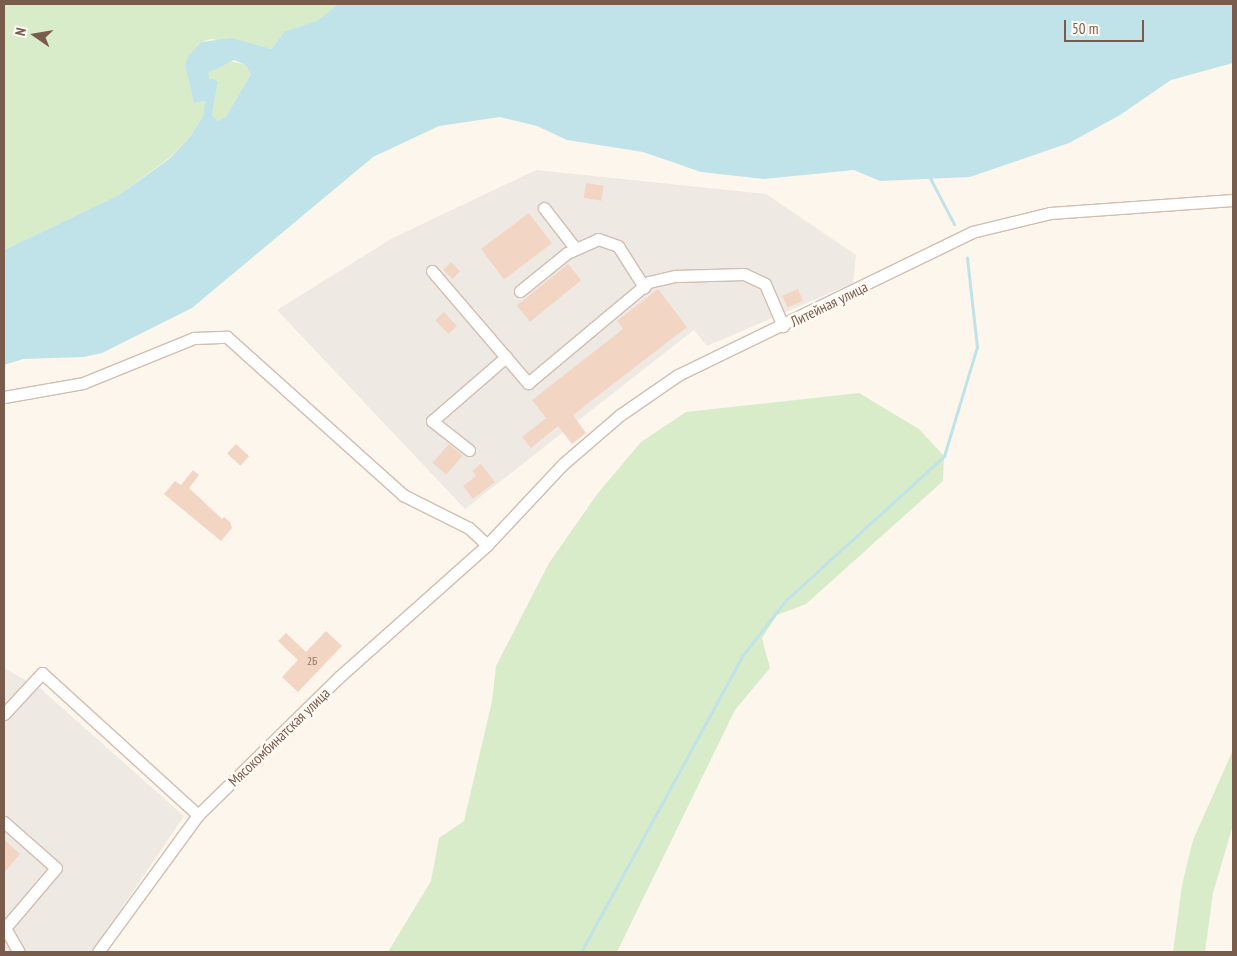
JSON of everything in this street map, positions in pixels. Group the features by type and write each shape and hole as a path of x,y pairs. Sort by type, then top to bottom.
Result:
{"street":[{"name":"Литейная улица","path":"486,545 562,464 620,415 678,375 783,326 972,232 1050,213 1233,200"},
{"path":"544,208 575,248"},
{"path":"520,291 575,248 598,239 618,246 644,287"},
{"path":"432,271 528,383 644,287 676,276 744,274 765,284 783,326"},
{"path":"4,397 83,383 194,338 226,337 403,495 469,528 486,545"},
{"path":"469,450 432,421 506,357"},
{"name":"Мясокомбинатская улица","path":"98,952 198,815 339,677 486,545"},
{"path":"4,714 42,673 198,815"},
{"path":"4,822 56,868 5,928 19,952"}],"shaded area":[{"path":"536,170 766,194 856,255 853,283 707,346 694,330 465,509 277,310 391,239"},
{"path":"4,668 41,689 184,816 92,952 4,952"}],"green space":[{"path":"4,4 338,4 318,21 285,31 271,49 211,39 201,42 185,66 194,103 205,101 203,116 190,137 169,158 119,195 4,250"},
{"path":"228,61 244,64 251,74 226,116 218,121 212,115 218,82 213,78 210,81 208,73"},
{"path":"859,393 919,429 944,456 943,481 806,604 777,615 762,638 770,668 735,710 617,952 388,952 431,881 439,838 464,821 492,701 496,666 549,563 598,493 641,442 686,412"},
{"path":"1233,750 1233,825 1213,893 1205,952 1173,952 1182,885 1193,840"}],"water":[{"path":"338,4 1233,4 1233,63 1171,80 1120,115 1069,143 970,177 880,181 854,170 764,179 701,172 643,152 567,140 537,126 500,117 439,126 373,157 192,308 102,353 84,357 23,359 4,365 4,250 119,195 169,159 190,137 203,116 205,101 194,103 185,66 188,56 201,42 232,38 271,49 285,31 317,21","holes":["234,60 244,64 251,74 226,116 218,121 212,115 218,82 213,78 210,80 208,73"]}],"building":[{"path":"586,183 604,186 601,201 584,198"},
{"path":"529,213 552,243 504,279 481,249"},
{"path":"451,262 460,271 452,279 443,270"},
{"path":"568,264 581,280 530,322 517,306"},
{"path":"658,289 687,327 573,415 586,433 572,444 558,426 531,448 522,437 546,418 532,400 623,329 617,321"},
{"path":"798,289 803,301 787,308 782,296"},
{"path":"444,312 457,326 448,334 435,320"},
{"path":"236,444 249,456 240,466 227,454"},
{"path":"449,444 463,456 446,475 433,463"},
{"path":"481,464 495,482 473,499 463,486 476,476 472,471"},
{"path":"193,470 199,475 189,488 222,519 224,517 230,522 232,528 221,541 164,494 175,481 181,485"},
{"path":"326,631 342,646 298,692 282,677 298,660 278,641 286,633 306,652"},
{"path":"4,839 20,854 4,873"}],"waterway":[{"path":"930,178 954,224"},
{"path":"581,952 743,655 786,600 944,456 977,347 967,258"}]}
